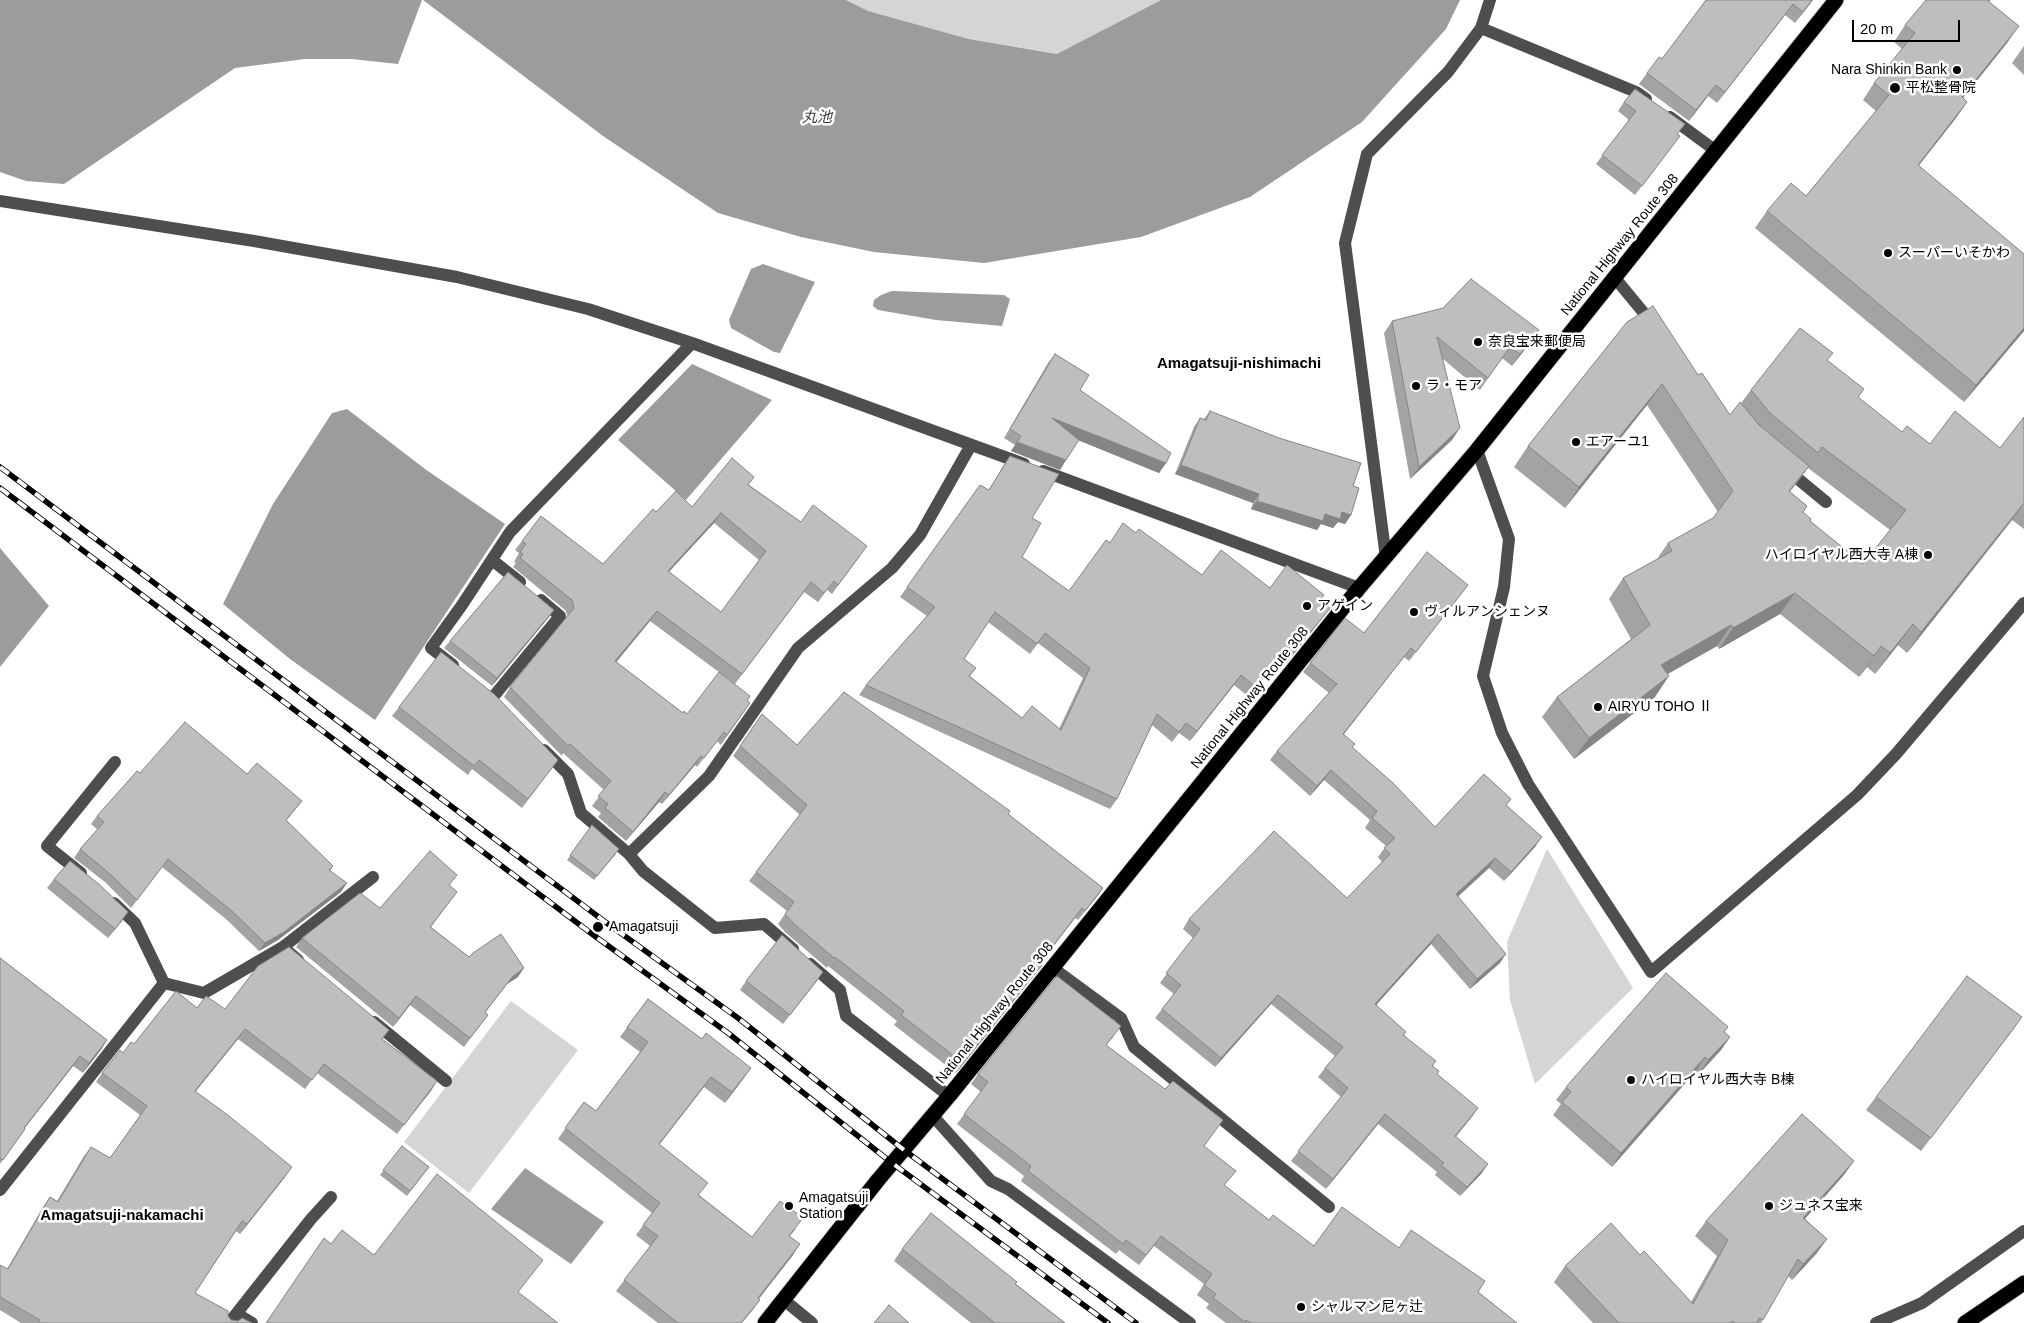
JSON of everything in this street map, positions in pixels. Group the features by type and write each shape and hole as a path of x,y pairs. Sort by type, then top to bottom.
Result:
{"highway":[{"name":"National Highway Route 308","path":"765,1323 878,1180 933,1116 1359,588 1477,450 1836,0"},
{"path":"1965,1323 2024,1283"}],"street":[{"path":"1386,558 1345,243 1367,154 1448,72 1481,28 1490,0"},
{"path":"1481,28 1636,92 1716,151"},
{"path":"0,201 254,241 457,277 588,309 692,343 1359,588"},
{"path":"1615,278 1664,337"},
{"path":"462,672 431,648 510,532 692,343"},
{"path":"630,854 709,776 798,648 892,568 920,535 971,445"},
{"path":"1477,450 1509,539 1504,587 1482,676 1502,733 1528,784 1651,972 1857,795 1896,754 2024,603"},
{"path":"1773,458 1826,502"},
{"path":"492,560 560,616 489,694 504,708"},
{"path":"534,740 568,774 581,813 630,854 643,871 714,928 764,924 840,990 846,1016 949,1096"},
{"path":"92,882 48,846 115,762"},
{"path":"164,983 204,993 282,947 373,877"},
{"path":"105,894 135,923 164,983"},
{"path":"282,947 305,965"},
{"path":"1052,968 1121,1018 1134,1047 1329,1207"},
{"path":"0,1190 164,983"},
{"path":"364,1014 446,1081"},
{"path":"933,1116 991,1181 1008,1189 1190,1323"},
{"path":"252,1323 233,1318 311,1219 331,1197"},
{"path":"1876,1323 1922,1302 2024,1231"},
{"path":"784,1300 812,1323"}],"shaded area":[{"path":"846,0 1161,0 1058,54 969,39 867,11"},
{"path":"1547,849 1633,988 1535,1084 1510,1000 1507,942"},
{"path":"511,1001 578,1050 469,1193 404,1142"}],"water":[{"path":"0,0 422,0 398,64 352,59 305,59 235,68 64,184 26,181 0,172"},
{"name":"丸池","path":"423,0 846,0 868,11 969,39 1057,54 1161,0 1460,0 1446,29 1362,122 1250,197 1141,237 984,263 874,252 801,237 718,213 603,136"},
{"path":"763,264 815,282 780,353 774,352 731,328 729,320 751,269"},
{"path":"892,291 1004,295 1010,299 1002,326 936,320 878,310 873,306 874,300"},
{"path":"692,364 772,400 686,500 618,440"},
{"path":"347,409 425,469 505,524 375,720 290,659 223,604 273,504 332,413"},
{"path":"0,548 49,606 0,667"},
{"path":"525,1168 604,1222 571,1264 491,1209"}],"building":[{"path":"1706,0 1812,0 1803,12 1793,4 1725,92 1716,85 1696,110 1647,73 1659,57 1662,59"},
{"name":"スーパーいそかわ","path":"1926,0 1989,0 2019,26 1962,97 1967,102 1918,165 2024,254 2024,328 1976,385 1767,211 1791,183 1806,196 1889,95 1874,83 1915,33 1905,25"},
{"path":"1635,89 1685,124 1677,134 1680,136 1642,186 1602,155 1636,111 1624,102"},
{"path":"1471,279 1539,330 1520,354 1510,347 1488,378 1437,337 1460,428 1419,467 1392,321 1443,308"},
{"path":"1653,306 1698,375 1702,373 1730,415 1740,402 1759,425 1809,466 1789,491 1807,506 1803,512 1811,519 1810,521 1863,564 1906,510 1822,447 1818,453 1770,413 1751,390 1800,328 1833,353 1827,360 1864,389 1858,397 1902,432 1907,426 1930,444 1955,411 2000,448 2024,417 2024,503 1921,632 1913,624 1890,653 1881,646 1874,656 1795,593 1733,628 1731,625 1661,665 1669,676 1589,738 1557,697 1650,625 1623,578 1672,551 1668,543 1713,518 1733,491 1662,384 1579,487 1528,446 1627,322"},
{"path":"1055,354 1089,375 1080,390 1171,453 1166,463 1052,418 1079,440 1066,460 1017,442 1021,436 1010,429"},
{"path":"1210,411 1279,438 1361,463 1353,486 1359,488 1351,515 1342,512 1340,519 1325,514 1323,521 1257,501 1259,494 1181,465 1200,418 1206,420"},
{"path":"1010,456 1059,474 1032,518 1041,523 1022,557 1069,591 1106,540 1110,543 1123,523 1136,533 1139,529 1202,575 1221,550 1270,588 1287,565 1324,595 1321,599 1331,607 1295,651 1288,646 1256,687 1241,675 1197,731 1186,723 1179,732 1157,714 1117,799 866,685 935,607 907,587 980,485 989,490","holes":["995,612 1037,644 1045,633 1090,668 1061,730 1032,706 1022,718 969,676 976,668 964,659"]},
{"path":"732,458 754,477 748,485 801,522 813,505 867,546 838,585 834,581 824,593 811,582 742,674 657,611 615,661 683,713 684,711 687,714 719,672 750,696 747,701 750,703 727,735 724,732 704,758 701,756 669,795 665,792 633,832 605,808 608,804 598,796 611,781 570,744 568,746 510,687 574,608 572,600 520,558 523,554 520,552 526,544 522,541 541,516 603,564 653,509 656,512 676,491 692,507","holes":["721,513 766,551 721,612 668,571"]},
{"path":"1427,552 1468,585 1416,652 1411,648 1343,734 1355,744 1352,747 1393,783 1435,827 1484,774 1511,799 1506,805 1542,837 1511,872 1495,858 1456,894 1506,954 1477,979 1438,934 1375,1004 1406,1032 1403,1035 1436,1061 1432,1066 1439,1071 1437,1074 1478,1108 1455,1136 1488,1164 1467,1187 1441,1165 1444,1163 1385,1114 1333,1179 1298,1151 1348,1088 1325,1068 1343,1047 1278,995 1221,1058 1162,1009 1181,985 1166,973 1200,929 1189,919 1274,831 1347,898 1390,854 1384,848 1395,838 1372,818 1377,811 1331,770 1317,786 1277,751 1337,684 1310,663 1345,618 1364,633"},
{"path":"508,572 554,610 497,678 450,641"},
{"path":"441,652 494,694 558,760 528,799 479,760 474,766 399,707"},
{"path":"844,692 1010,811 1008,814 1103,888 1085,911 1082,908 1040,963 1042,965 963,1063 901,1015 904,1011 834,958 792,922 785,914 794,902 756,872 807,805 740,746 762,714 797,745"},
{"path":"185,722 247,774 257,763 302,801 286,820 333,866 329,870 347,883 284,932 265,943 233,912 168,859 137,900 80,849 104,822 97,816 137,771 140,773"},
{"path":"592,825 619,849 597,876 570,855"},
{"path":"430,851 457,875 449,885 457,892 430,927 469,957 501,934 524,968 513,976 485,1012 488,1015 470,1038 416,996 399,1018 302,938 360,893 380,908"},
{"path":"70,861 100,885 128,912 115,929 54,879"},
{"path":"782,935 823,972 790,1015 746,981"},
{"path":"289,947 389,1030 382,1039 437,1081 404,1125 324,1064 312,1080 245,1029 195,1091 292,1167 247,1224 242,1221 195,1293 228,1311 228,1316 231,1320 238,1321 242,1318 252,1323 38,1323 40,1320 0,1297 0,1265 8,1269 50,1197 58,1202 91,1147 110,1158 147,1106 102,1073 120,1050 123,1053 131,1042 134,1044 176,991 197,1008 206,996 225,1009 258,966"},
{"path":"0,958 107,1040 89,1063 80,1056 24,1128 3,1160 0,1158"},
{"name":"ハイロイヤル西大寺 B棟","path":"1666,973 1728,1027 1724,1032 1730,1037 1708,1060 1705,1057 1621,1153 1562,1102 1571,1092 1566,1087"},
{"path":"1057,976 1121,1026 1106,1045 1165,1089 1173,1081 1223,1120 1204,1146 1236,1171 1224,1185 1269,1220 1273,1215 1314,1246 1342,1207 1399,1248 1411,1230 1485,1281 1478,1292 1517,1323 1251,1323 1246,1320 1245,1322 1213,1298 1216,1294 1204,1285 1212,1274 1161,1236 1146,1255 1126,1240 1123,1244 1028,1171 1031,1166 964,1114 988,1082 978,1074"},
{"path":"1967,976 2022,1017 1931,1138 1876,1097"},
{"path":"648,999 702,1039 706,1033 751,1068 732,1092 711,1077 659,1144 708,1183 698,1195 752,1237 780,1201 803,1218 789,1236 800,1244 741,1323 678,1323 624,1280 658,1236 643,1225 660,1203 565,1128 584,1102 596,1111 648,1042 627,1027"},
{"path":"1802,1114 1854,1161 1803,1218 1827,1239 1803,1264 1798,1259 1763,1320 1759,1318 1757,1323 1735,1323 1732,1321 1731,1323 1619,1323 1565,1266 1611,1223 1640,1255 1644,1251 1693,1304 1728,1240 1706,1221"},
{"path":"402,1146 429,1167 410,1191 383,1170"},
{"path":"437,1174 543,1260 518,1292 558,1323 266,1323 324,1238 331,1244 342,1230 374,1255"},
{"path":"931,1213 1017,1282 1015,1284 1065,1323 995,1323 902,1249"},
{"path":"889,1305 909,1323 874,1323"}],"railway":[{"path":"0,467 604,921 738,1018 904,1150 1136,1323"},
{"path":"0,488 592,934 728,1033 892,1163 1108,1323"}],"place":[{"name":"Nara Shinkin Bank","path":"1957,70"},
{"name":"平松整骨院","path":"1895,88"},
{"name":"スーパーいそかわ","path":"1888,253"},
{"name":"奈良宝来郵便局","path":"1478,342"},
{"name":"ラ・モア","path":"1416,386"},
{"name":"エアーユ1","path":"1576,442"},
{"name":"ハイロイヤル西大寺 A棟","path":"1928,555"},
{"name":"アゲイン","path":"1307,606"},
{"name":"ヴィルアンシェンヌ","path":"1414,612"},
{"name":"AIRYU TOHO Ⅱ","path":"1598,707"},
{"name":"Amagatsuji","path":"598,927"},
{"name":"ハイロイヤル西大寺 B棟","path":"1631,1080"},
{"name":"Amagatsuji Station","path":"789,1206"},
{"name":"ジュネス宝来","path":"1769,1206"},
{"name":"シャルマン尼ヶ辻","path":"1301,1307"}],"district":[{"name":"Amagatsuji-nishimachi","path":"1239,364"},
{"name":"Amagatsuji-nakamachi","path":"122,1216"}]}
